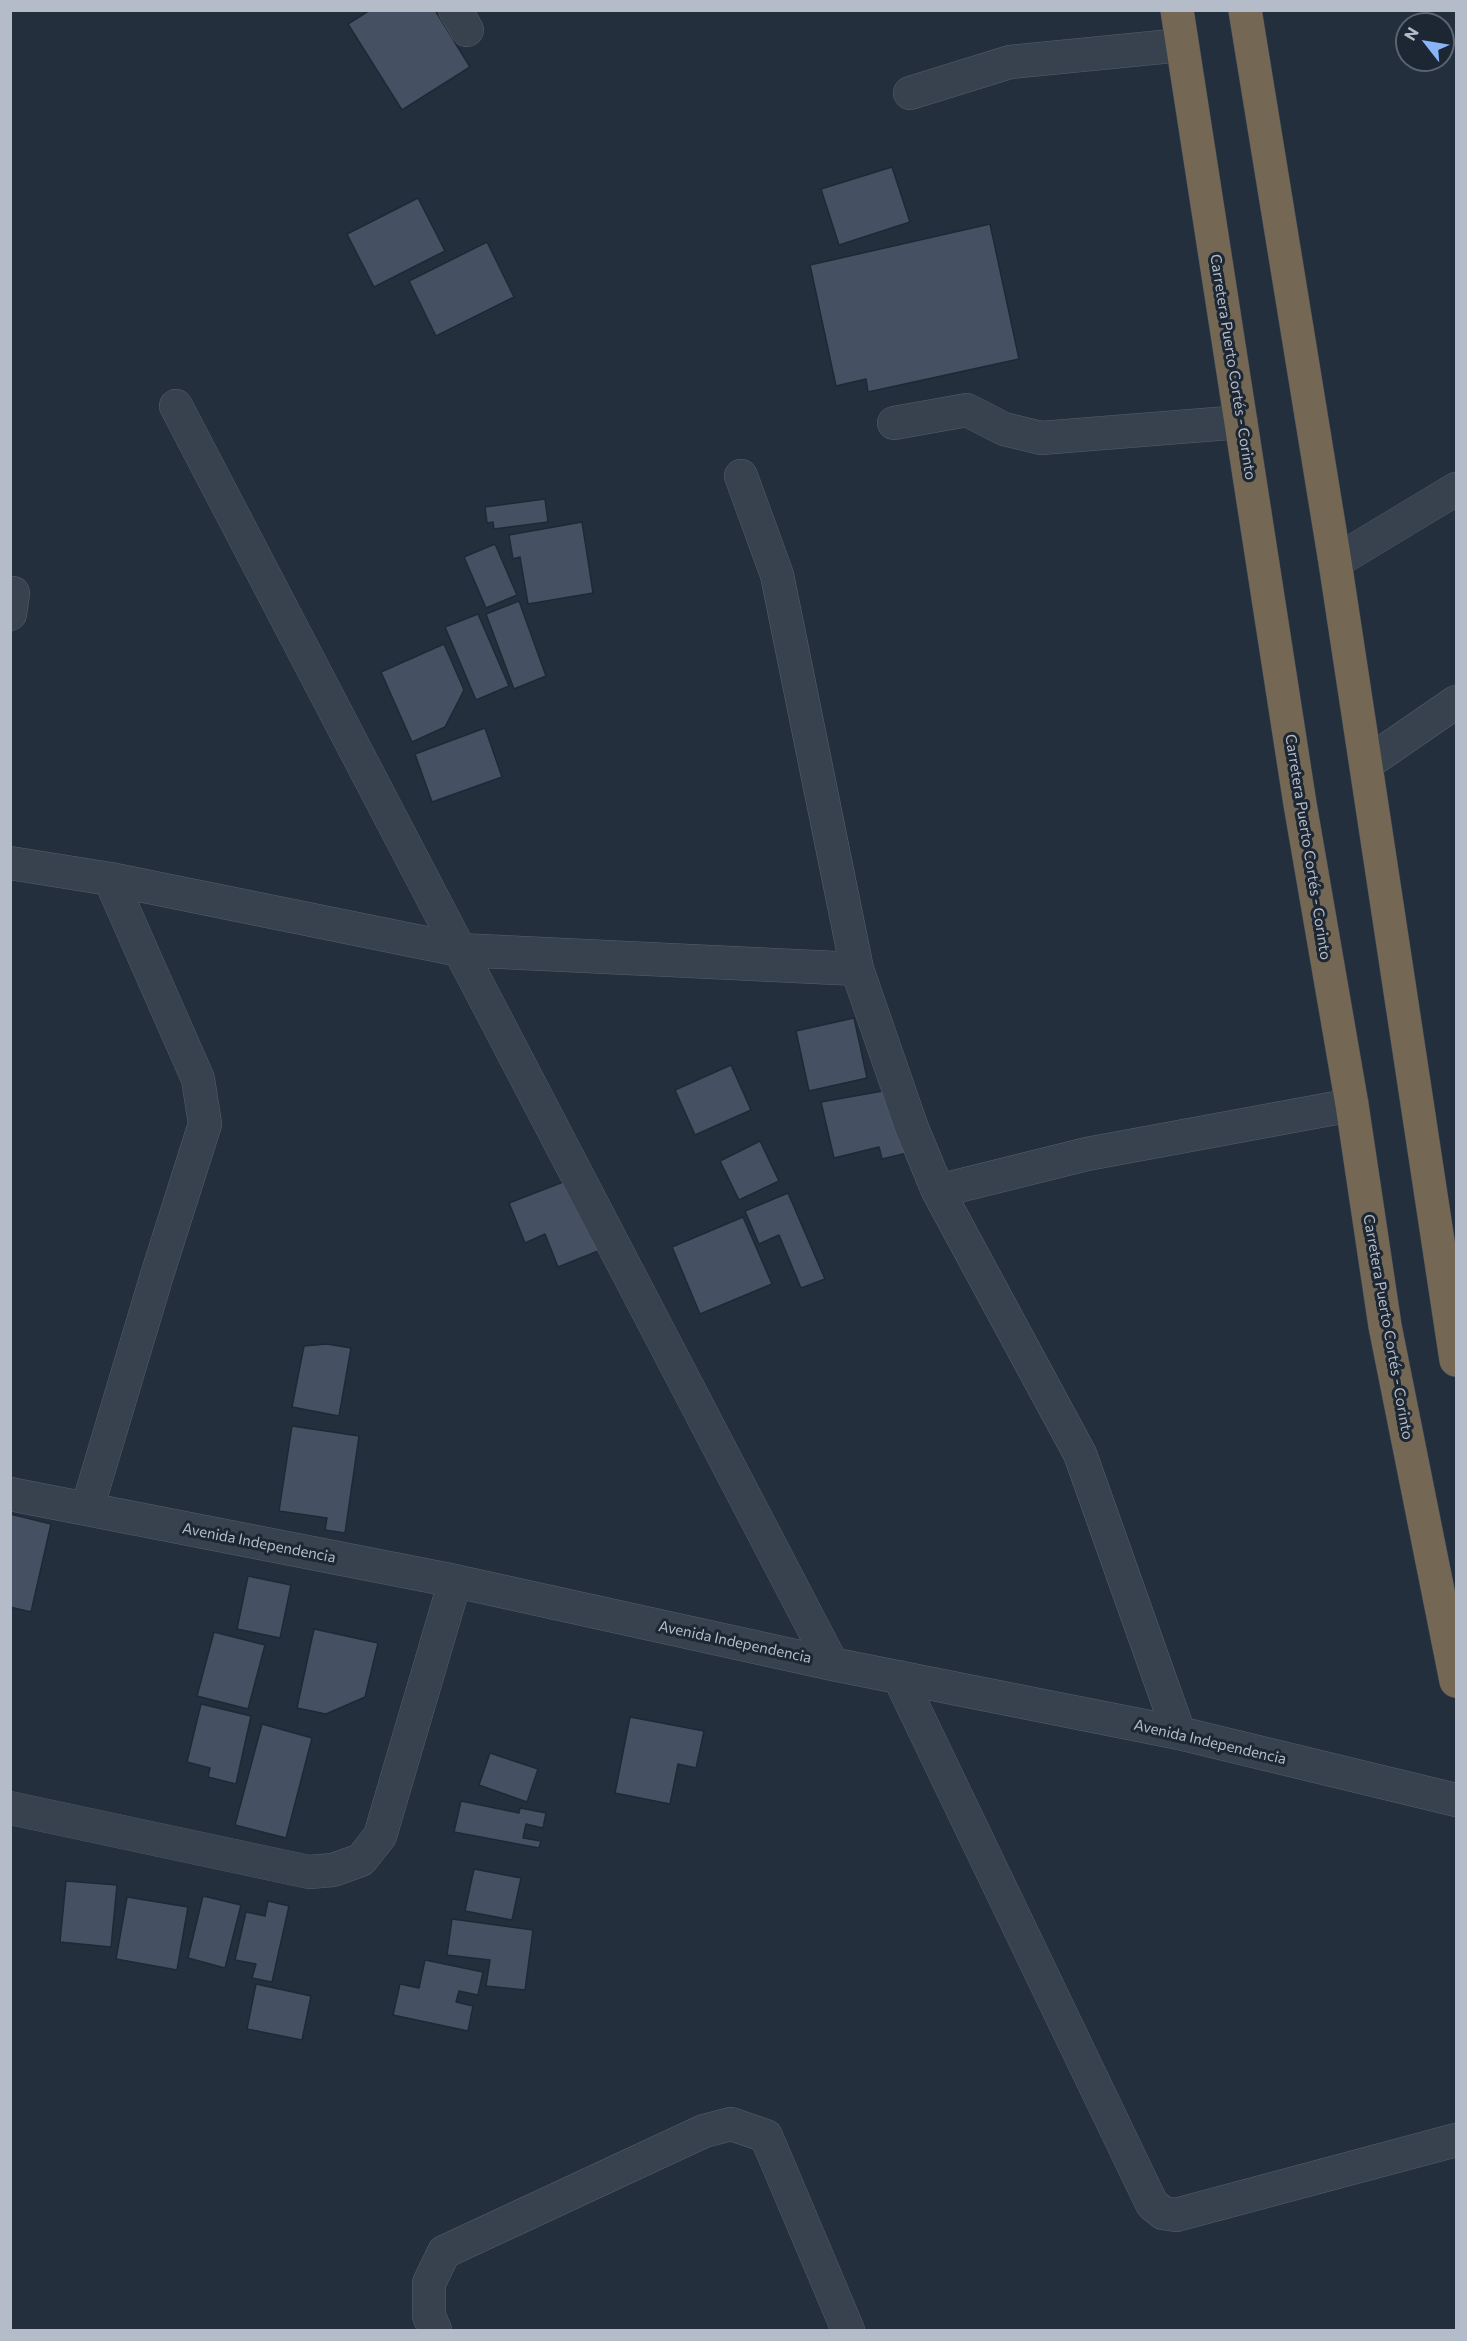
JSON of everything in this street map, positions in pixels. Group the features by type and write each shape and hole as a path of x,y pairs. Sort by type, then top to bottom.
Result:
{"highway":[{"name":"Carretera Puerto Cortés - Corinto","path":"1177,10 1300,804 1352,1105 1385,1326 1456,1681"},
{"path":"1245,10 1335,562 1456,1360"}],"street":[{"path":"910,93 1010,62 1182,45"},
{"path":"176,406 832,1664"},
{"path":"894,423 967,410 1004,429 1041,438 1241,422"},
{"path":"741,476 777,575 857,969 912,1128 938,1191 1080,1454 1179,1733"},
{"path":"1335,562 1456,489"},
{"path":"1366,764 1456,702"},
{"path":"10,863 110,879 460,950 857,969"},
{"path":"87,1509 157,1275 206,1124 198,1078 110,879"},
{"path":"938,1191 1087,1154 1352,1105"},
{"name":"Avenida Independencia","path":"10,1494 455,1581 832,1664 1179,1733 1456,1800"},
{"path":"10,1809 309,1872 333,1870 361,1860 380,1836 455,1581"},
{"path":"899,1677 1152,2204 1163,2213 1176,2215 1456,2140"},
{"path":"435,2331 429,2316 429,2283 444,2252 704,2131 730,2124 766,2136 848,2331"}],"building":[{"path":"370,10 435,10 470,67 402,110 348,24"},
{"path":"892,167 910,222 839,245 821,189"},
{"path":"418,198 445,251 374,287 347,234"},
{"path":"990,224 1019,359 868,392 866,379 836,386 810,265"},
{"path":"487,242 514,297 436,336 409,281"},
{"path":"545,499 548,522 494,529 493,522 487,523 485,507"},
{"path":"582,522 593,593 528,604 520,557 513,559 509,535"},
{"path":"495,544 517,595 486,608 464,557"},
{"path":"519,601 546,676 514,689 486,614"},
{"path":"478,614 509,686 476,700 445,627"},
{"path":"444,644 464,690 445,727 412,742 381,672"},
{"path":"485,728 502,777 432,802 415,754"},
{"path":"854,1018 867,1078 809,1091 796,1031"},
{"path":"731,1065 751,1110 695,1135 675,1090"},
{"path":"894,1089 916,1151 882,1159 879,1147 834,1158 821,1102"},
{"path":"760,1141 779,1181 739,1200 720,1161"},
{"path":"576,1177 603,1249 558,1267 545,1234 525,1243 509,1203"},
{"path":"788,1193 825,1279 801,1288 779,1235 759,1244 745,1211"},
{"path":"743,1217 772,1284 700,1314 672,1247"},
{"path":"327,1344 351,1348 339,1416 292,1407 304,1346"},
{"path":"292,1426 359,1436 345,1533 325,1530 327,1518 279,1511"},
{"path":"10,1514 51,1524 31,1612 10,1607"},
{"path":"248,1576 291,1585 280,1638 237,1629"},
{"path":"314,1629 378,1643 365,1697 326,1714 297,1708"},
{"path":"214,1632 265,1645 248,1709 197,1696"},
{"path":"201,1704 251,1716 236,1784 208,1777 210,1768 187,1762"},
{"path":"630,1717 704,1731 696,1768 678,1764 670,1804 615,1793"},
{"path":"262,1724 312,1738 286,1838 235,1825"},
{"path":"490,1753 538,1769 527,1802 479,1785"},
{"path":"461,1801 519,1813 520,1808 546,1813 543,1828 526,1824 523,1838 541,1841 539,1848 454,1832"},
{"path":"474,1869 521,1878 512,1920 465,1911"},
{"path":"66,1881 117,1885 111,1947 60,1942"},
{"path":"203,1896 241,1905 225,1968 188,1958"},
{"path":"127,1897 188,1907 177,1970 116,1959"},
{"path":"268,1901 289,1906 272,1982 252,1978 256,1964 235,1960 246,1912 265,1916"},
{"path":"452,1919 533,1930 525,1990 486,1986 490,1960 447,1955"},
{"path":"425,1960 483,1972 478,1995 459,1991 456,2002 473,2006 468,2031 393,2015 400,1984 419,1988"},
{"path":"256,1984 311,1996 302,2040 247,2029"}]}
